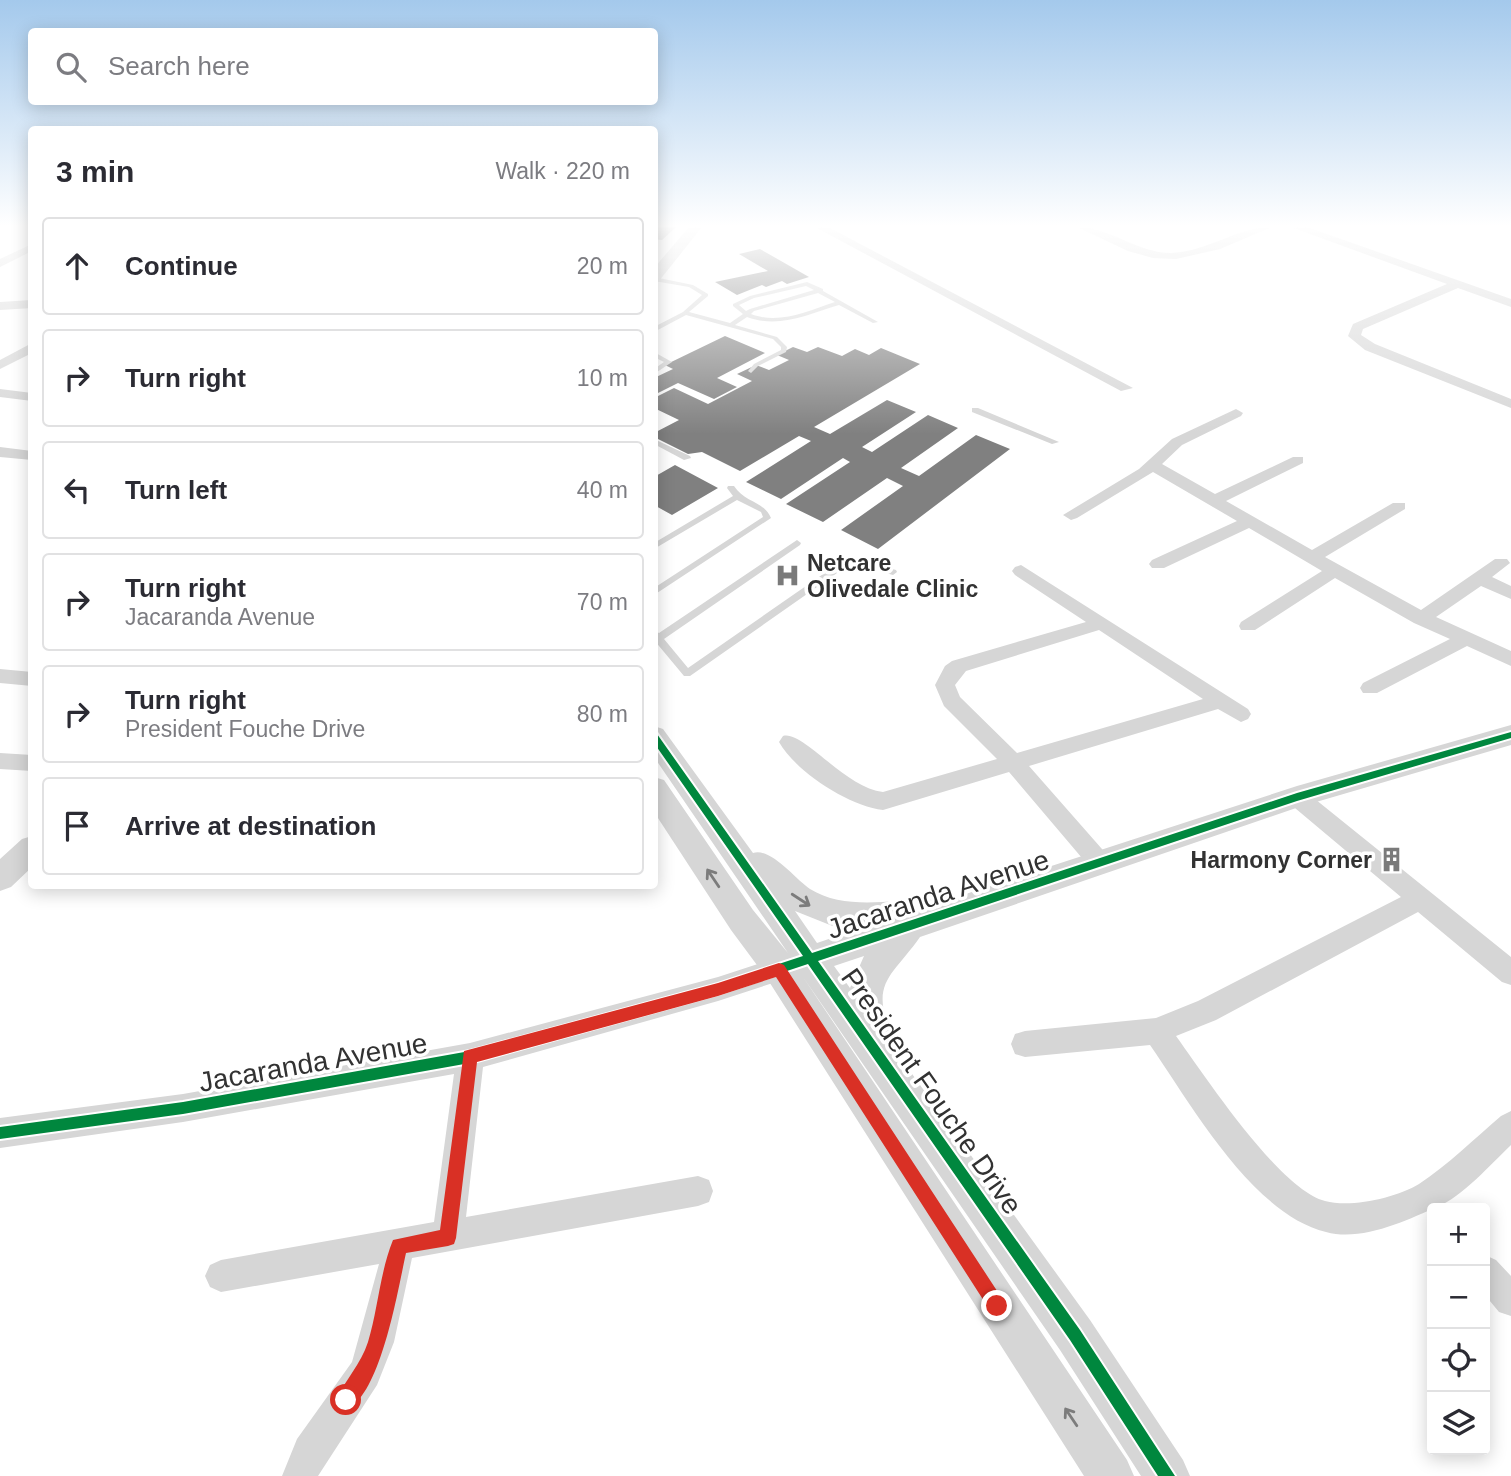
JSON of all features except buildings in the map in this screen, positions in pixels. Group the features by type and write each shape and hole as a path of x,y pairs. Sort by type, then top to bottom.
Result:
{"street":[{"path":"951,296 1126,388"},
{"path":"1429,296 1357,327 1354,336 1370,347 1511,404"},
{"path":"1491,296 1511,303"},
{"path":"0,306 28,304"},
{"path":"0,365 28,349"},
{"path":"0,393 28,396"},
{"path":"1071,516 1152,465 1177,442 1236,413"},
{"path":"0,452 28,456"},
{"path":"1214,500 1298,460"},
{"path":"1152,465 1421,618 1511,659"},
{"path":"1313,557 1399,506"},
{"path":"1158,564 1250,521"},
{"path":"1421,618 1501,563"},
{"path":"1248,626 1336,570"},
{"path":"1021,571 1241,714"},
{"path":"1479,578 1511,593"},
{"path":"1101,864 1014,762 951,701 945,685 947,677 967,663 1102,623"},
{"path":"1370,688 1465,639"},
{"path":"0,676 28,679"},
{"path":"790,742 846,789 870,801 897,799 1221,701"},
{"name":"Jacaranda Avenue","path":"0,1133 183,1108 470,1057 718,989 909,928 1297,797 1511,735"},
{"name":"President Fouche Drive","path":"658,742 1075,1335 1167,1476"},
{"path":"0,761 28,763"},
{"path":"658,794 779,970 1111,1476"},
{"path":"1297,797 1511,973"},
{"path":"715,821 780,886 809,906 824,912 860,916 963,910"},
{"path":"0,878 28,852"},
{"path":"1025,1044 1156,1031 1207,1011 1421,898"},
{"path":"908,1096 871,1027 864,994 875,965 909,928"},
{"path":"1156,1031 1250,1156 1296,1204 1324,1217 1358,1217 1427,1206"},
{"path":"448,1238 470,1057"},
{"path":"1430,1203 1511,1126"},
{"path":"221,1276 448,1238 698,1191"},
{"path":"300,1476 321,1434 365,1373 377,1342 399,1246"},
{"path":"1490,1277 1511,1300"}],"lane":[{"path":"658,328 685,313 705,296"},
{"path":"757,296 736,302 745,314 775,321 841,302"},
{"path":"730,326 745,314 802,296"},
{"path":"831,296 875,322"},
{"path":"685,313 775,338 784,347 784,351 756,365 751,371"},
{"path":"658,356 669,362 658,369"},
{"path":"975,410 1055,442"},
{"path":"658,443 687,458"},
{"path":"658,589 767,518 760,508 737,497 731,488"},
{"path":"658,543 737,497"},
{"path":"658,635 797,543"},
{"path":"658,638 687,674 845,564 858,562 893,572"}],"cycle path":[{"path":"0,1133 183,1108 470,1057 718,989 1297,797 1511,735"},
{"path":"658,742 1075,1335 1167,1476"}],"place":[{"name":"Netcare Olivedale Clinic","path":"787,576"},
{"name":"Harmony Corner","path":"1392,860"}],"route":[{"path":"346,1400 365,1373 377,1342 399,1246 448,1238 453,1177 470,1057 779,970 997,1306"}]}
